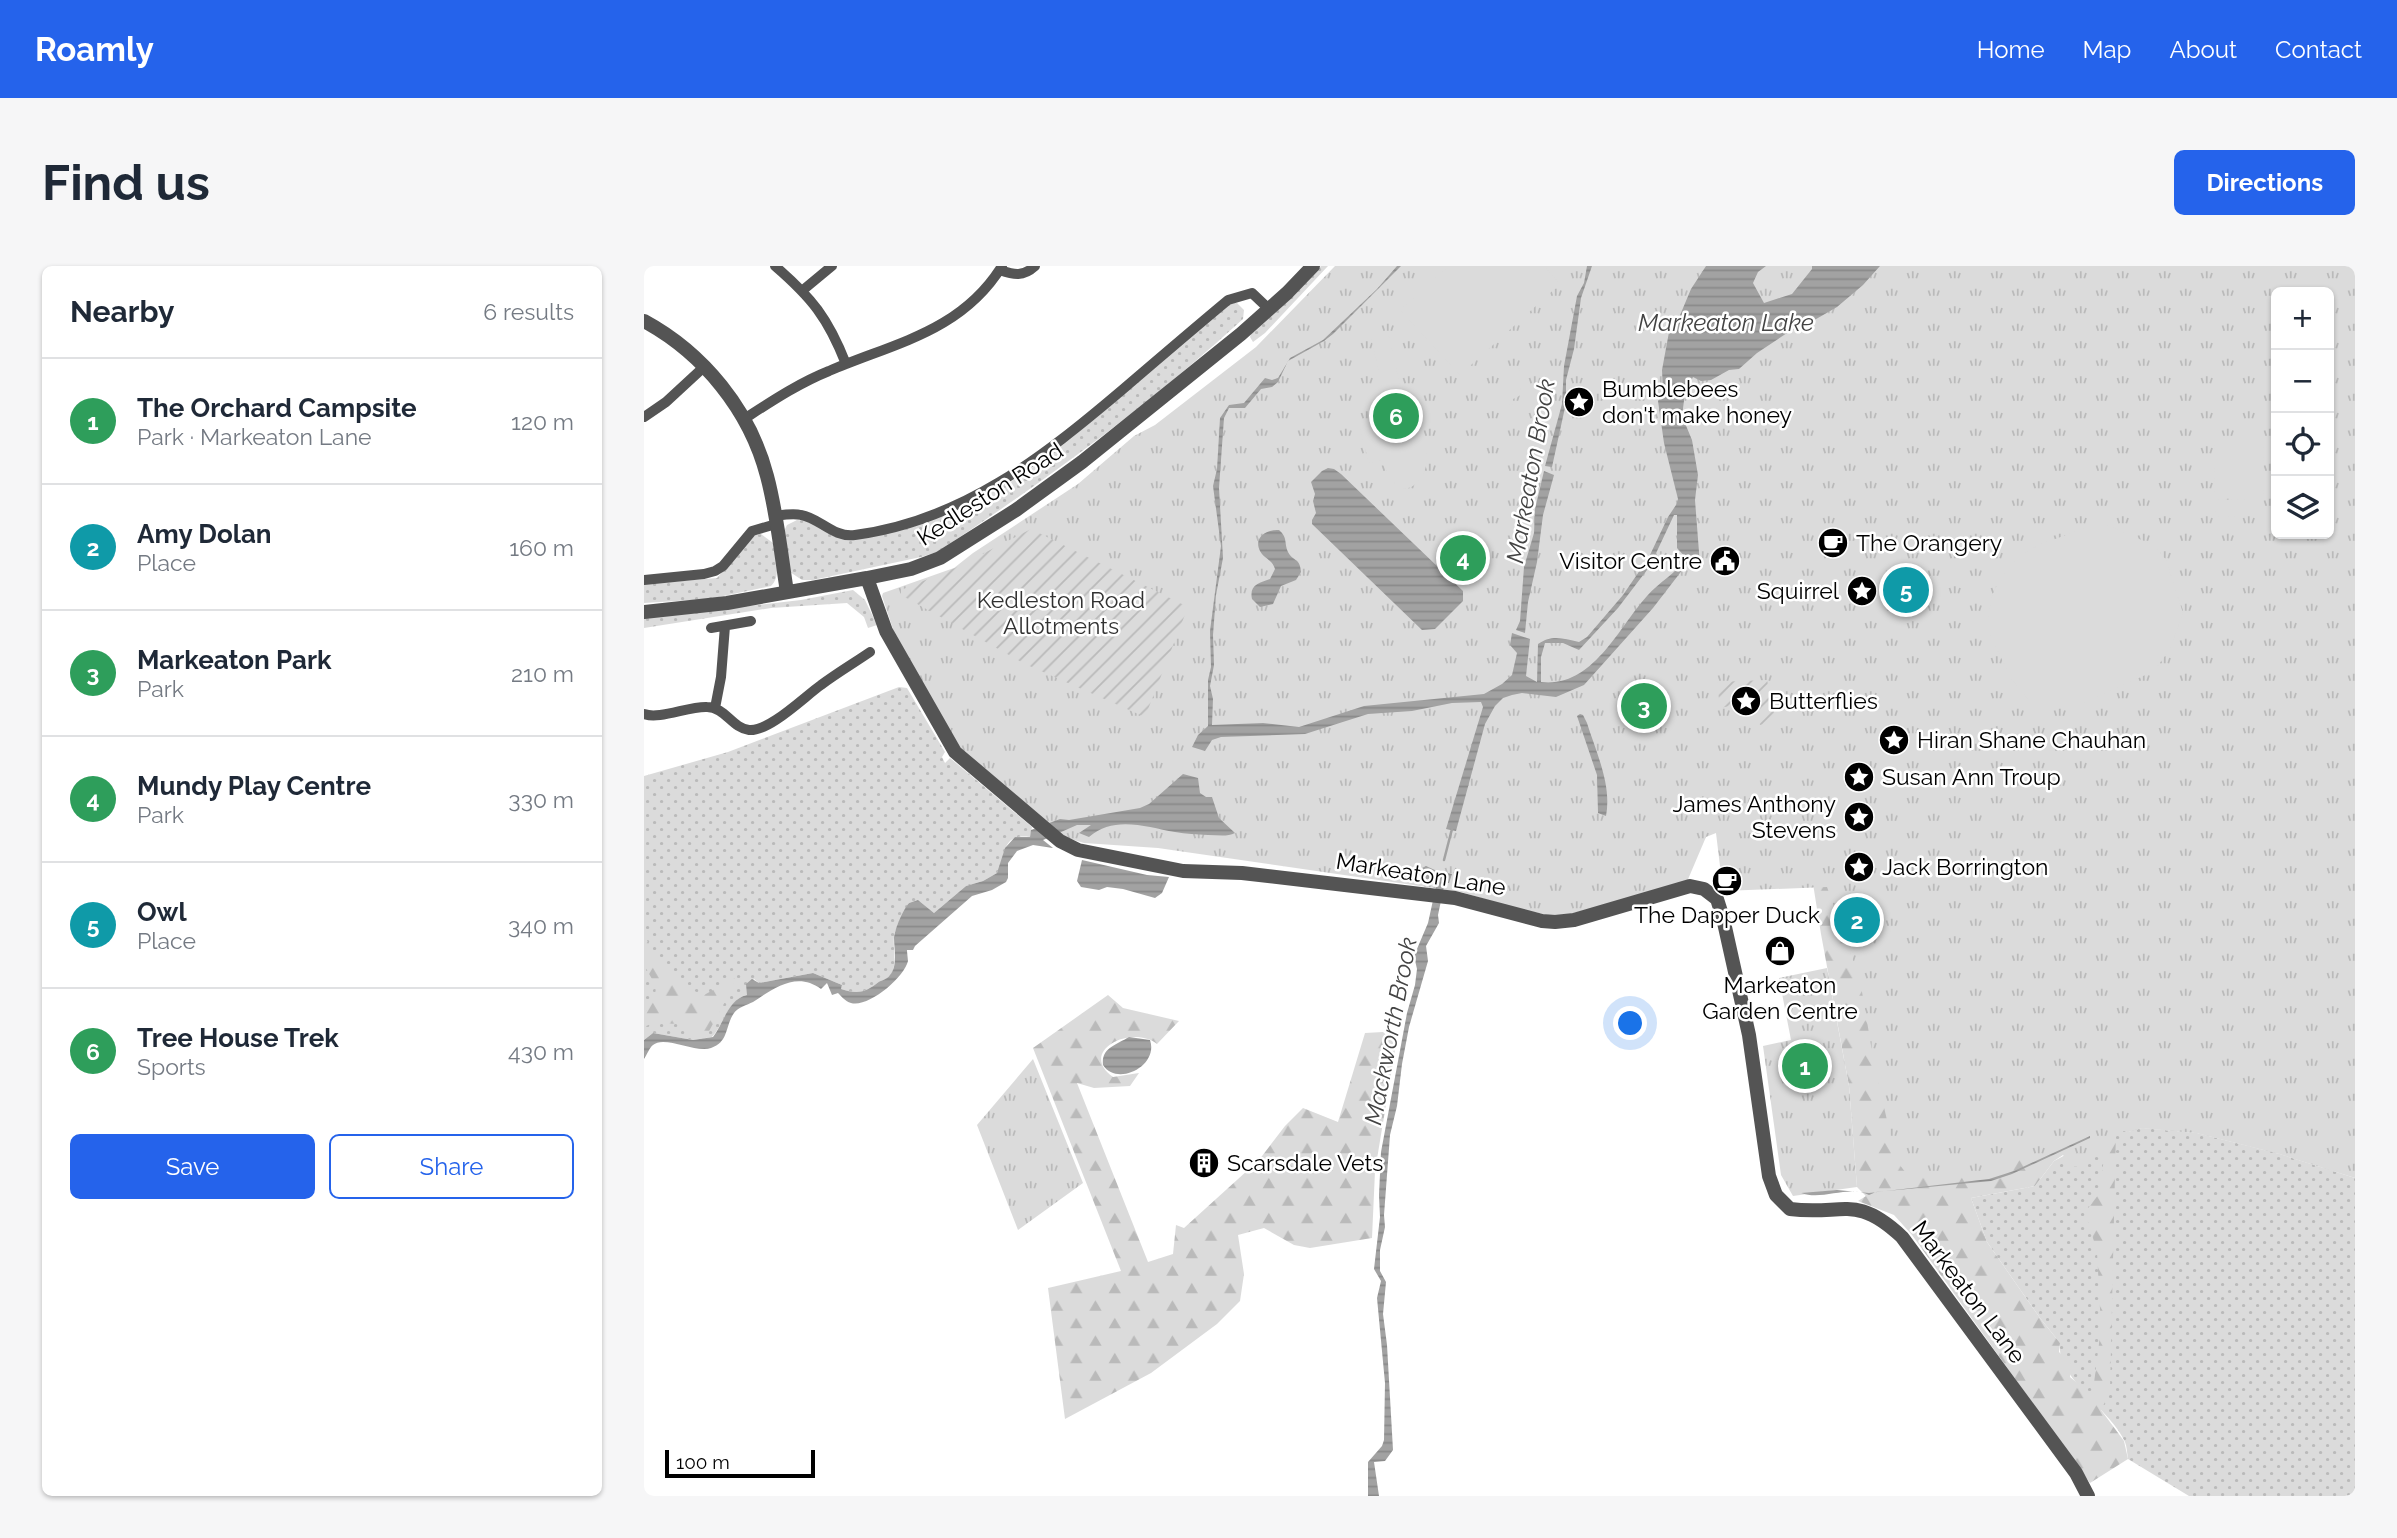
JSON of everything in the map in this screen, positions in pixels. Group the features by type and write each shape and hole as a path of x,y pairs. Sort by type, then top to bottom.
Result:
{"street":[{"path":"775,266 803,290 827,321 846,364"},
{"path":"803,290 832,266"},
{"path":"744,419 800,385 846,364 909,342 937,327 973,300 1001,268 1016,276 1035,266"},
{"name":"Kedleston Road","path":"644,612 714,604 867,578 931,562 955,550 1016,510 1100,448 1270,310 1313,266"},
{"name":"Kedleston Road","path":"644,580 715,571 723,566 752,531 775,520 801,514 848,536 938,513 972,499 1061,441 1228,300 1252,293 1270,310"},
{"path":"644,321 675,341 705,366 744,419 764,466 787,592"},
{"path":"644,417 666,402 705,366"},
{"name":"Markeaton Lane","path":"867,578 886,631 955,751 1032,819 1060,841 1078,850 1183,871 1242,873 1455,898 1555,922 1574,920 1690,886 1711,893 1720,906 1746,1025 1767,1165 1776,1195 1790,1209 1846,1208 1867,1212 1883,1220 1902,1237 2076,1473 2088,1496"},
{"path":"710,628 751,621"},
{"path":"715,708 721,677 725,626"},
{"path":"644,714 653,716 695,708 715,708 741,728 757,729 786,713 822,684 870,652"}],"green space":[{"path":"1321,266 1328,266 1265,333 1253,342 1251,334"},
{"path":"1335,266 2355,266 2355,1178 2280,1154 2197,1133 2142,1128 2128,1132 2116,1129 2098,1153 2023,1156 1976,1177 1909,1177 1896,1160 1874,1063 1860,980 1827,887 1723,891 1716,833 1706,837 1686,884 1558,917 1461,892 1158,848 1084,843 1064,837 965,755 948,734 894,632 882,596 883,593 954,568 1078,484 1134,436 1155,425 1256,347"},
{"path":"1449,266 1544,266 1560,284 1460,375 1400,310"},
{"path":"1229,302 1237,303 1244,310 1243,319 1207,351 1094,442 937,552 813,580 802,580 790,572 782,535 787,525 797,520 807,521 826,531 890,531 958,510 1009,483 1045,459"},
{"path":"1388,333 1411,432 1419,437 1427,453 1427,462 1420,480 1404,489 1396,485 1380,460 1369,463 1360,429 1383,423 1387,408 1371,337"},
{"path":"1509,367 1520,369 1518,376 1522,380 1519,396 1513,399 1513,405 1502,402"},
{"path":"2214,443 2263,443 2264,496 2215,496"},
{"path":"2247,499 2247,516 2216,517 2215,500"},
{"path":"2108,525 2155,546 2166,560 2183,613 2170,649 2154,671 2076,707 2047,709 2029,700 2012,680 1990,635 1988,618 1992,596 1999,580 2020,555 2041,544 2083,529"},
{"name":"Kedleston Road Allotments","path":"1031,529 1188,607 1145,717 1025,664 901,595 901,590 955,568"},
{"path":"761,534 773,543 777,571 771,586 709,599 644,603 644,584 717,578 754,535"},
{"path":"853,590 865,600 877,625 868,628 864,617 847,603 771,608 644,628 644,618 801,600"},
{"path":"1767,680 1776,721 1760,725 1754,701 1720,708 1717,682"},
{"path":"899,687 907,688 945,752 942,757 945,763 950,758 1032,827 1030,837 1020,837 1009,842 997,873 966,886 934,913 918,900 909,903 895,932 893,971 889,977 868,989 860,992 846,991 841,989 842,985 813,973 759,983 754,979 747,995 735,1001 712,1037 693,1040 653,1033 644,1040 644,776 728,752"},
{"path":"1800,802 1982,1161 2156,1111 2355,1178 2280,1154 2197,1133 2142,1128 2128,1132 2116,1129 2110,1392 2101,1410 2124,1441 2128,1459 2090,1483 1912,1235 1894,1215 1858,1201 1866,1196 1857,1187 1849,1086","holes":["2098,1153 2103,1153 2099,1194 2085,1212 2097,1251 2101,1328 2093,1391 2087,1391 2070,1377 2072,1365 2059,1352 2060,1343 1987,1242 1971,1198 2035,1186 2054,1161 2063,1155 2071,1166 2075,1167 2086,1164"]},
{"path":"644,935 661,964 677,974 694,991 704,995 735,978 733,987 708,1033 689,1036 680,1024 653,1023 644,1027 644,1014 655,997 656,986 644,965"},
{"path":"1827,968 1849,1086 1857,1187 1793,1196 1781,1175 1763,1046 1791,1040 1779,978"},
{"path":"1108,995 1123,1008 1179,1021 1157,1044 1135,1037 1112,1043 1105,1050 1101,1058 1104,1067 1113,1077 1139,1073 1130,1086 1094,1088 1077,1083 1148,1262 1173,1254 1176,1225 1184,1228 1259,1160 1285,1126 1303,1108 1338,1122 1365,1033 1383,1032 1396,1044 1375,1171 1372,1238 1310,1248 1294,1245 1264,1228 1238,1235 1244,1274 1240,1301 1217,1324 1151,1373 1065,1419 1048,1288 1121,1271 1033,1048"},
{"path":"1033,1059 1083,1183 1018,1230 977,1125"},
{"path":"2116,1128 2128,1132 2142,1128 2197,1133 2280,1154 2355,1178 2355,1496 2189,1496 2128,1459 2126,1444 2118,1430 2066,1368 2060,1343 1987,1242 1971,1198 2035,1186 2054,1161"}],"water":[{"path":"1397,266 1401,266 1333,334 1324,341 1288,361 1323,340 1377,289"},
{"path":"1587,266 1592,266 1581,298 1574,349 1566,380 1566,403 1552,467 1545,466 1562,404 1564,366 1577,296 1584,283"},
{"name":"Markeaton Lake","path":"1706,266 1766,266 1758,272 1753,283 1764,303 1792,294 1812,266 1880,266 1837,307 1790,331 1739,369 1729,370 1711,380 1701,381 1693,377 1685,393 1682,416 1692,440 1698,475 1695,500 1700,565 1690,560 1653,608 1584,685 1556,697 1522,693 1512,695 1503,698 1495,706 1485,724 1456,831 1446,829 1483,707 1481,702 1368,714 1305,734 1221,737 1212,740 1205,751 1192,747 1198,735 1208,726 1210,631 1221,546 1213,486 1217,469 1220,418 1229,405 1244,403 1265,378 1278,378 1287,363 1278,382 1272,387 1261,389 1245,408 1229,408 1224,418 1219,488 1223,558 1216,595 1213,635 1214,665 1210,686 1213,699 1212,725 1263,723 1299,727 1364,706 1484,694 1512,675 1517,653 1510,645 1512,633 1530,639 1526,676 1537,682 1538,644 1553,638 1579,642 1587,637 1623,595 1649,557 1676,505 1678,499 1664,443 1658,401 1663,392 1662,370 1669,332","holes":["1674,515 1677,515 1677,548 1686,558 1682,564 1647,596 1590,666 1575,676 1559,681 1541,682 1541,657 1545,643 1563,643 1579,650 1618,608 1650,566"]},
{"path":"1328,468 1341,474 1463,591 1463,601 1435,629 1422,630 1312,524 1316,513 1311,482"},
{"path":"1544,471 1554,475 1543,515 1525,633 1516,630 1520,621 1524,567 1534,533 1535,509"},
{"path":"1279,530 1285,538 1288,552 1298,562 1301,572 1296,580 1281,586 1273,604 1260,607 1252,599 1252,591 1256,585 1270,579 1275,569 1260,551 1258,542 1262,535"},
{"path":"1580,714 1587,723 1602,769 1607,792 1606,816 1598,813 1597,775 1577,716"},
{"path":"1183,774 1198,778 1200,793 1212,797 1219,818 1235,833 1222,836 1192,834 1120,824 1099,830 1089,837 1079,833 1091,825 1077,825 1043,840 1053,848 1033,845 1017,851 1008,863 1006,882 972,896 913,950 907,950 908,961 900,975 867,1001 851,1003 838,993 832,995 827,983 821,989 803,981 786,984 736,1011 724,1038 717,1045 704,1049 658,1042 644,1059 644,1040 653,1033 693,1040 713,1037 735,1001 747,995 746,984 752,979 759,983 813,973 842,985 841,989 846,991 860,992 868,989 887,978 892,971 895,962 895,934 909,903 918,900 934,913 966,886 997,873 1005,848 1015,837 1030,837 1031,830 1060,819 1069,820 1140,808 1149,804"},
{"path":"1082,860 1147,875 1169,877 1162,893 1155,898 1123,889 1107,887 1099,890 1081,887 1077,881"},
{"path":"1426,866 1452,874 1449,883 1445,882 1438,915 1439,923 1426,946 1428,961 1409,1027 1390,1135 1380,1271 1386,1282 1383,1314 1393,1450 1385,1461 1374,1462 1379,1496 1368,1496 1368,1462 1384,1440 1385,1383 1377,1298 1381,1281 1374,1269 1380,1217 1381,1152 1407,1013 1415,985 1417,969 1414,956 1428,923 1437,882 1382,874 1402,874 1414,867 1420,869"},
{"path":"1129,1037 1150,1040 1148,1058 1143,1065 1126,1074 1109,1071 1103,1065 1104,1055 1110,1048"},
{"path":"2090,1136 2012,1174 1991,1181 1885,1191 1989,1179 2014,1171"},
{"path":"1837,1190 1858,1192 1818,1195 1801,1193"}],"waterway":[{"name":"Mackworth Brook","path":"1444,860 1452,829"}],"place":[{"name":"Bumblebees don't make honey","path":"1579,402"},
{"name":"Tree House Trek","path":"1396,416"},
{"name":"The Orangery","path":"1833,543"},
{"name":"Mundy Play Centre","path":"1463,558"},
{"name":"Visitor Centre","path":"1725,561"},
{"name":"Owl","path":"1906,590"},
{"name":"Squirrel","path":"1862,591"},
{"name":"Butterflies","path":"1746,701"},
{"name":"Markeaton Park","path":"1644,706"},
{"name":"Hiran Shane Chauhan","path":"1894,740"},
{"name":"Susan Ann Troup","path":"1859,777"},
{"name":"James Anthony Stevens","path":"1859,817"},
{"name":"Jack Borrington","path":"1859,867"},
{"name":"The Dapper Duck","path":"1727,881"},
{"name":"Amy Dolan","path":"1857,920"},
{"name":"Markeaton Garden Centre","path":"1780,951"},
{"name":"The Orchard Campsite","path":"1805,1066"},
{"name":"Scarsdale Vets","path":"1204,1163"}],"water label":[{"name":"Markeaton Brook","path":"1531,471"}]}
